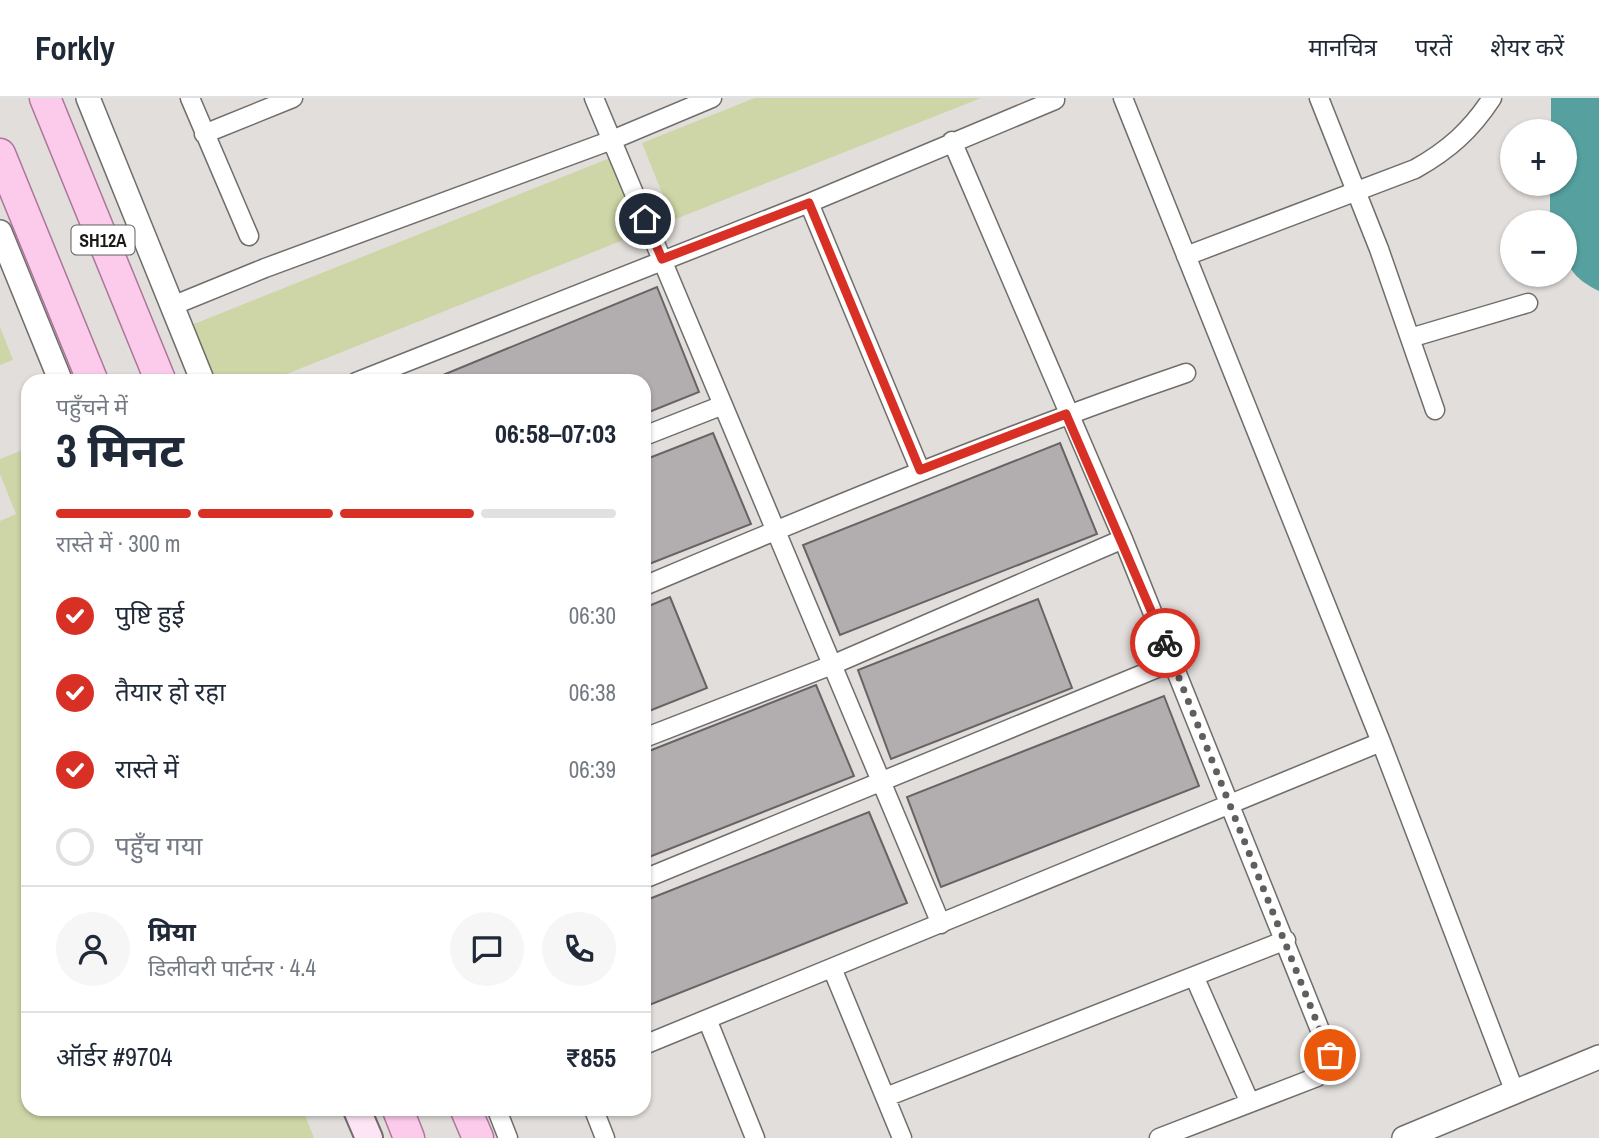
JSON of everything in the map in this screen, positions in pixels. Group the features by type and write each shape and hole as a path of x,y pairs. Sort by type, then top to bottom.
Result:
{"main road":[{"name":"SH12A","path":"45,98 159,374"},
{"name":"SH12A","path":"0,154 90,374"},
{"path":"360,1116 369,1138"},
{"path":"400,1116 409,1138"},
{"path":"469,1116 478,1138"}],"street":[{"path":"88,98 200,374"},
{"path":"190,98 249,236"},
{"path":"204,134 293,98"},
{"path":"594,98 942,923"},
{"path":"173,306 278,263 612,140 712,98"},
{"path":"1123,98 1381,742 1514,1090"},
{"path":"1319,98 1357,191 1435,410"},
{"path":"1186,256 1415,169 1443,153 1471,130 1492,98"},
{"path":"376,374 809,203 1055,100"},
{"path":"953,141 1066,414 1123,539 1330,1055 1328,1069 1317,1077 1159,1138"},
{"path":"809,203 920,470"},
{"path":"0,232 58,374"},
{"path":"1410,338 1528,303"},
{"path":"651,583 920,470 1066,414 1186,373"},
{"path":"651,433 723,405"},
{"path":"651,735 832,665 1123,539"},
{"path":"651,876 1172,662"},
{"path":"651,1042 1381,742"},
{"path":"886,1097 1286,940"},
{"path":"832,968 902,1138"},
{"path":"1194,976 1250,1103"},
{"path":"707,1019 755,1138"},
{"path":"1404,1138 1599,1056"},
{"path":"499,1116 508,1138"},
{"path":"596,1116 605,1138"}],"green space":[{"path":"755,98 981,98 673,220 642,143"},
{"path":"610,158 641,233 287,374 197,374 179,330"},
{"path":"0,327 13,360 0,365"},
{"path":"21,451 21,1116 305,1116 314,1138 0,1138 0,521 16,514 0,474 0,459"}],"water":[{"path":"1551,98 1599,98 1599,291 1577,276 1577,210 1550,210 1550,196 1577,196 1577,119 1551,119"}],"building":[{"path":"657,287 699,392 651,411 651,374 445,374"},
{"path":"713,433 751,524 651,563 651,457"},
{"path":"1060,443 1097,534 840,635 803,545"},
{"path":"670,597 707,688 651,710 651,605"},
{"path":"1038,599 1072,688 891,759 858,670"},
{"path":"816,685 854,776 651,856 651,750"},
{"path":"1164,696 1199,786 941,887 907,797"},
{"path":"869,812 907,903 651,1004 651,898"}],"way so far":[{"path":"1165,643 1330,1055"}],"route":[{"path":"645,219 662,259 809,203 920,470 1066,414 1123,539 1165,643"}]}
